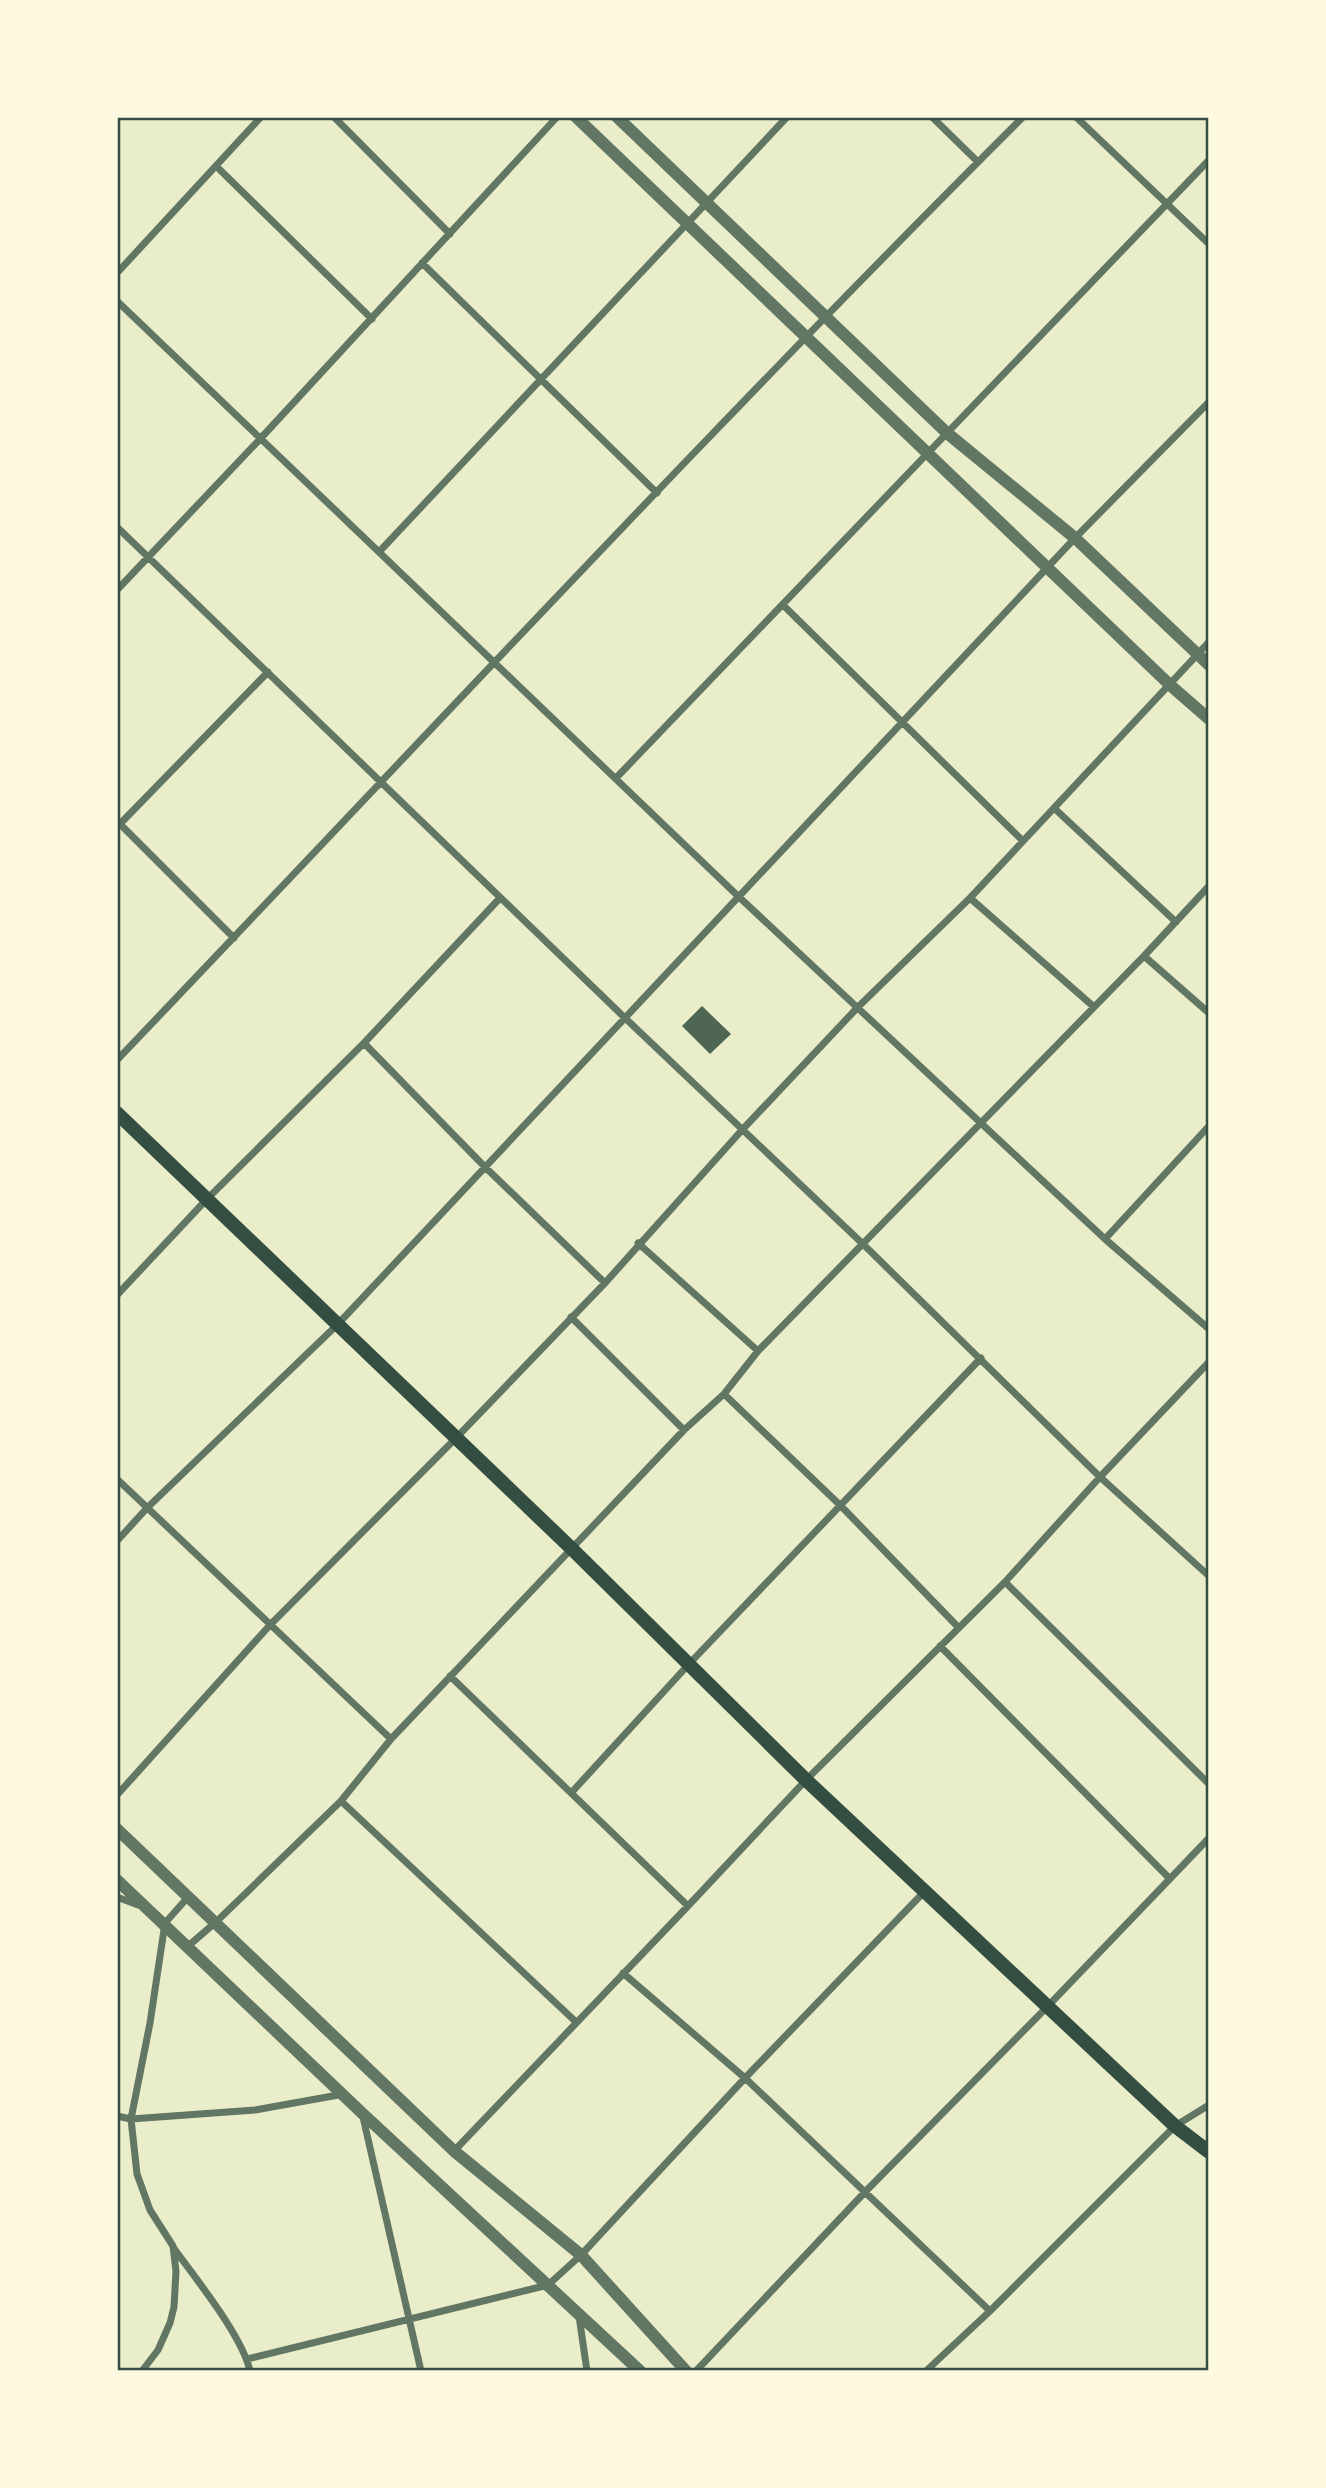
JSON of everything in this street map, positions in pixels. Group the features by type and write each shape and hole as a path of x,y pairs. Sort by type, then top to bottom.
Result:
{"main road":[{"path":"117,1113 571,1548 806,1780 1175,2126 1209,2152"}],"street":[{"path":"117,273 261,117"},
{"path":"334,117 450,233"},
{"path":"117,590 261,439 557,117"},
{"path":"576,117 1170,685 1209,719"},
{"path":"617,117 947,433 1075,538 1209,666"},
{"path":"379,552 786,117"},
{"path":"932,117 978,162"},
{"path":"117,1060 826,317 1023,117"},
{"path":"1076,117 1209,244"},
{"path":"617,777 1209,160"},
{"path":"216,166 372,319"},
{"path":"422,263 657,493"},
{"path":"117,301 617,777 739,897 1105,1239 1209,1329"},
{"path":"117,1541 147,1508 338,1324 1075,538 1209,402"},
{"path":"117,527 981,1358 1100,1477 1209,1576"},
{"path":"783,605 1023,841"},
{"path":"117,1795 270,1625 605,1283 742,1130 858,1007 970,898 1209,642"},
{"path":"234,938 118,824 268,672"},
{"path":"1054,808 1176,922"},
{"path":"187,1947 341,1801 391,1739 571,1548 684,1430 724,1394 758,1352 982,1124 1209,886"},
{"path":"117,1296 207,1199 365,1043 500,898"},
{"path":"970,898 1094,1007"},
{"path":"1144,956 1209,1013"},
{"path":"365,1043 485,1167 605,1283"},
{"path":"1105,1239 1209,1126"},
{"path":"638,1243 758,1352"},
{"path":"571,1317 684,1430"},
{"path":"572,1792 688,1664 981,1358"},
{"path":"454,2151 806,1780 1005,1582 1209,1362"},
{"path":"724,1394 841,1506 959,1628"},
{"path":"117,1479 391,1739"},
{"path":"1005,1582 1209,1784"},
{"path":"940,1646 1170,1879"},
{"path":"450,1676 688,1906"},
{"path":"341,1801 576,2022"},
{"path":"117,1829 454,2151 581,2255 686,2371"},
{"path":"696,2371 865,2192 1170,1879 1205,1847 1209,1838"},
{"path":"117,1880 362,2113 640,2371"},
{"path":"247,2359 548,2285 581,2255 745,2078 924,1892"},
{"path":"189,1896 165,1923 150,2023 131,2119 137,2174 150,2210 213,2302 247,2359 250,2371"},
{"path":"117,1897 148,1909"},
{"path":"623,1973 745,2078 990,2311"},
{"path":"117,2116 131,2119 255,2110 344,2094"},
{"path":"926,2371 990,2311 1175,2126 1209,2105"},
{"path":"362,2113 421,2371"},
{"path":"142,2371 158,2350 174,2307 176,2271 173,2246"},
{"path":"579,2313 587,2371"}],"building":[{"path":"702,1006 731,1034 710,1054 682,1026"}]}
